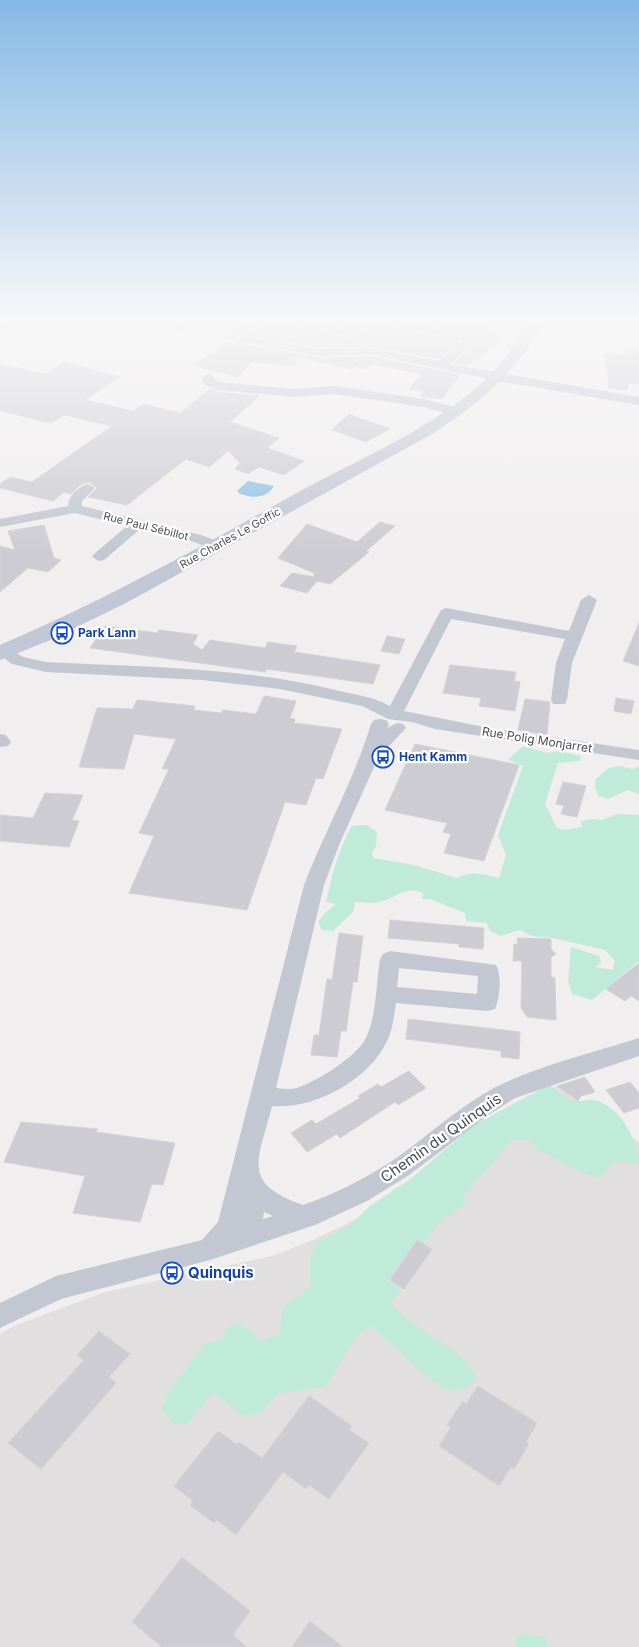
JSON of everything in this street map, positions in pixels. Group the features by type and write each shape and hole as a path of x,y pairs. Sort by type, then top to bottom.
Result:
{"street":[{"path":"388,398 424,403 454,411"},
{"name":"Rue Charles Le Goffic","path":"2,652 136,590 400,444 454,411 471,398"},
{"path":"620,398 639,401"},
{"path":"75,508 76,500 88,488"},
{"name":"Rue Paul Sébillot","path":"0,523 75,508 217,546"},
{"path":"99,557 137,524"},
{"path":"558,700 564,663 573,636 589,600"},
{"path":"247,1238 250,1182 262,1096 316,878 328,845 370,757 391,721 446,613 573,636"},
{"path":"2,652 18,661 46,667 243,679 321,690 355,700 391,721"},
{"name":"Rue Polig Monjarret","path":"391,721 435,724 527,740 639,755"},
{"path":"262,1096 287,1098 305,1095 361,1060 377,1039 385,994"},
{"name":"Chemin du Quinquis","path":"0,1316 64,1286 210,1249 306,1217 377,1183 426,1150 478,1109 507,1092 560,1072 639,1047"},
{"path":"250,1182 277,1207 306,1217"},
{"path":"210,1249 227,1230 250,1182"}],"shaded area":[{"path":"557,1086 639,1142 639,1647 0,1647 0,1334 14,1326 105,1292 272,1256 313,1240 377,1209 535,1096"}],"green space":[{"path":"523,746 547,753 559,751 581,756 580,761 558,763 545,804 557,828 565,830 582,827 581,821 601,820 618,814 639,815 639,961 592,1000 572,994 568,981 571,947 599,956 601,962 596,967 613,970 615,961 605,950 553,938 531,936 520,930 500,936 490,931 487,923 466,921 465,913 430,899 421,899 424,894 417,891 406,891 379,902 355,902 353,912 333,931 322,930 318,922 336,904 326,902 339,853 352,826 367,825 377,832 376,846 372,853 373,858 414,865 457,878 473,873 499,878 506,855 498,835 523,766 508,760"},
{"path":"619,766 632,769 639,767 639,794 628,790 608,799 598,796 595,787 596,779 609,768"},
{"path":"549,1085 573,1100 579,1102 591,1100 601,1102 618,1114 631,1133 639,1163 615,1162 600,1178 581,1172 536,1149 533,1147 530,1139 511,1141 464,1195 465,1203 450,1216 445,1216 424,1243 417,1239 389,1279 400,1289 391,1304 418,1327 466,1361 477,1378 466,1388 448,1391 429,1378 371,1326 358,1334 326,1386 278,1394 259,1414 241,1415 213,1392 188,1423 174,1424 161,1409 169,1391 206,1343 220,1341 230,1326 240,1324 255,1335 258,1341 279,1334 283,1308 311,1286 310,1260 317,1243 351,1224 370,1206 409,1180 474,1125"},
{"path":"521,1633 548,1638 546,1647 515,1647"}],"water":[{"path":"248,481 274,486 267,493 259,496 240,494 237,491"}],"building":[{"path":"0,398 88,398 85,400 133,411 143,404 180,413 199,398 257,398 230,422 279,438 267,448 304,461 284,475 259,467 248,474 235,469 240,463 228,451 209,467 186,459 127,505 88,497 97,488 89,482 80,485 71,494 64,492 53,501 0,488 0,484 10,477 32,482 112,426 64,415 51,423 0,411"},
{"path":"349,414 390,429 366,442 332,430"},
{"path":"380,522 395,526 366,551 369,552 330,584 317,581 307,593 280,586 292,573 314,577 314,573 278,558 307,524 357,542"},
{"path":"44,525 54,558 61,560 48,572 28,568 0,592 0,546 15,550 8,531"},
{"path":"639,623 639,666 623,661"},
{"path":"105,626 157,633 159,630 198,635 193,644 202,650 210,640 265,648 268,642 297,646 294,652 380,665 373,684 267,669 265,672 90,648"},
{"path":"387,636 405,639 399,654 381,651"},
{"path":"450,665 516,672 514,681 520,682 515,711 479,706 481,698 443,693"},
{"path":"264,696 296,701 290,718 295,719 294,723 342,729 323,779 316,778 306,805 285,802 247,910 129,893 154,836 139,833 169,769 162,769 176,739 134,734 124,769 79,767 97,708 133,709 137,700 195,706 194,710 221,713 223,710 256,714"},
{"path":"616,698 634,701 631,714 614,711"},
{"path":"525,699 550,702 547,735 518,730"},
{"path":"415,744 519,765 484,861 444,853 451,834 443,832 447,823 385,810"},
{"path":"563,782 586,786 577,817 561,814 564,806 556,804"},
{"path":"45,793 83,795 72,820 79,821 69,847 0,841 0,815 33,818"},
{"path":"390,920 484,928 483,949 459,947 459,944 388,938"},
{"path":"339,933 363,936 357,982 353,982 346,1031 341,1031 337,1057 311,1055 314,1035 319,1035 327,979 332,980"},
{"path":"517,938 551,939 551,949 556,954 551,957 551,977 555,978 556,1020 527,1017 521,1008 522,961 513,961 514,944 518,944"},
{"path":"639,963 639,1001 631,996 625,1001 606,989"},
{"path":"408,1019 520,1032 519,1059 501,1057 501,1051 406,1039"},
{"path":"409,1071 426,1088 398,1105 395,1102 340,1138 337,1134 307,1152 291,1133 312,1120 316,1124 360,1098 358,1096 378,1084 381,1087"},
{"path":"585,1077 595,1092 581,1096 578,1101 557,1086"},
{"path":"630,1082 639,1093 639,1108 624,1113 606,1090"},
{"path":"21,1122 98,1129 96,1132 175,1143 163,1185 152,1184 140,1222 73,1213 85,1176 4,1162"},
{"path":"417,1240 432,1249 404,1289 390,1280"},
{"path":"99,1331 130,1354 109,1377 116,1383 41,1469 8,1443 84,1360 77,1355"},
{"path":"478,1386 537,1423 526,1442 529,1444 514,1469 511,1467 499,1486 439,1446 451,1427 447,1425 463,1401 466,1404"},
{"path":"309,1396 352,1426 349,1430 369,1443 329,1499 309,1485 306,1489 283,1472 236,1535 217,1520 214,1523 190,1505 193,1501 174,1486 218,1431 236,1444 239,1442 262,1458"},
{"path":"182,1557 250,1611 233,1635 247,1647 162,1647 132,1622"},
{"path":"310,1621 343,1647 292,1647"}],"place":[{"name":"Park Lann","path":"62,633"},
{"name":"Hent Kamm","path":"383,757"},
{"name":"Quinquis","path":"172,1273"}]}
